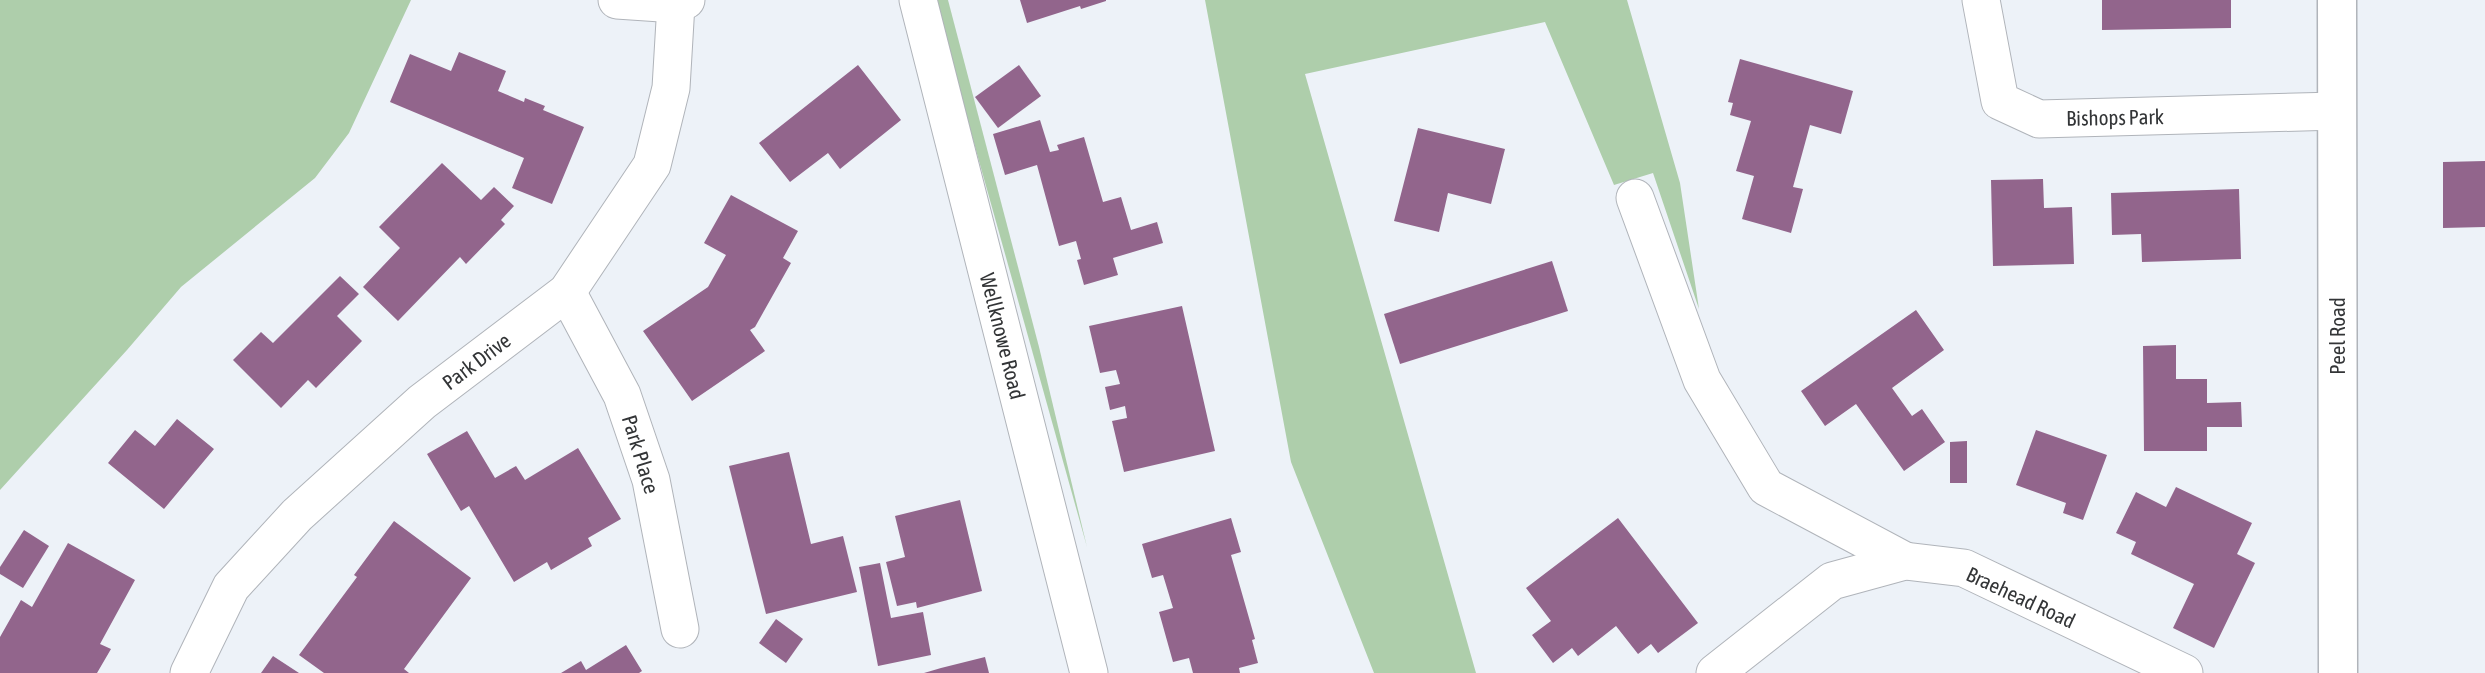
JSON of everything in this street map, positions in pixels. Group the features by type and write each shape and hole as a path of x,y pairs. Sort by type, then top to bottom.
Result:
{"street":[{"path":"617,0 681,2"},
{"name":"Wellknowe Road","path":"918,0 1089,673"},
{"name":"Bishops Park","path":"1981,0 2000,101 2039,119 2337,111"},
{"name":"Peel Road","path":"2337,0 2338,673"},
{"name":"Park Drive","path":"188,673 231,587 297,515 422,402 567,292 652,165 671,88 681,2"},
{"path":"1635,198 1702,380 1766,487 1905,561"},
{"name":"Park Place","path":"567,292 622,395 652,480 680,629"},
{"name":"Braehead Road","path":"1715,673 1832,581 1905,561 1964,568 2184,673"}],"green space":[{"path":"0,0 411,0 349,133 315,178 181,287 0,490"},
{"path":"934,0 948,0 1039,347 1087,547"},
{"path":"1205,0 1627,0 1680,183 1699,309 1653,173 1614,185 1545,22 1305,74 1476,673 1374,673 1291,462"}],"building":[{"path":"1020,0 1106,1 1081,9 1080,6 1027,23"},
{"path":"2102,0 2231,0 2231,28 2102,30"},
{"path":"459,52 506,71 498,91 524,102 525,98 545,106 543,110 584,127 552,204 512,188 524,158 390,102 410,54 451,71"},
{"path":"1740,59 1853,91 1841,134 1810,125 1793,187 1803,189 1791,233 1742,219 1754,176 1736,171 1751,121 1730,115 1733,103 1728,102"},
{"path":"858,65 901,120 840,169 828,153 790,182 759,143"},
{"path":"1019,65 1041,96 998,128 975,97"},
{"path":"1040,120 1050,152 1059,150 1057,145 1084,137 1103,202 1121,197 1131,230 1157,222 1163,243 1113,258 1118,275 1084,285 1077,260 1081,259 1076,241 1059,246 1037,165 1005,175 993,134"},
{"path":"1418,128 1505,149 1491,204 1448,193 1439,232 1394,221"},
{"path":"2485,161 2485,227 2443,228 2443,162"},
{"path":"442,163 481,200 494,187 514,206 501,220 505,224 466,264 460,257 398,321 363,287 400,248 379,227"},
{"path":"2043,179 2044,208 2072,207 2074,264 1993,266 1991,180"},
{"path":"2239,189 2241,259 2142,262 2141,234 2112,235 2111,193"},
{"path":"731,195 798,231 783,258 791,263 755,327 750,330 765,351 692,401 643,331 708,287 726,255 704,243"},
{"path":"1552,261 1568,311 1400,364 1384,314"},
{"path":"340,276 359,294 337,316 362,341 316,388 308,380 281,408 233,360 261,332 273,343"},
{"path":"1182,306 1215,451 1124,472 1112,421 1127,418 1125,406 1110,410 1105,387 1120,384 1116,370 1100,373 1089,326"},
{"path":"1916,310 1944,350 1892,388 1912,416 1922,409 1945,442 1904,471 1856,404 1825,426 1801,391"},
{"path":"2176,345 2176,379 2207,379 2207,403 2241,402 2242,427 2207,427 2207,451 2144,451 2143,346"},
{"path":"177,419 214,449 164,509 108,463 135,430 155,446"},
{"path":"2036,430 2107,455 2083,520 2063,513 2066,503 2016,485"},
{"path":"467,431 495,478 516,466 525,480 578,448 621,519 588,538 592,546 551,570 547,562 514,582 469,506 461,511 427,454"},
{"path":"1967,441 1967,483 1950,483 1950,442"},
{"path":"789,452 811,544 843,536 857,592 766,614 729,466"},
{"path":"2176,487 2252,523 2237,554 2255,563 2214,648 2173,628 2194,584 2131,554 2136,542 2116,533 2136,492 2166,507"},
{"path":"960,500 982,591 917,608 916,602 897,606 886,562 905,557 895,516"},
{"path":"1231,518 1241,552 1231,555 1255,639 1252,640 1258,663 1239,668 1240,673 1193,673 1189,658 1173,662 1159,612 1173,608 1163,575 1152,578 1142,544"},
{"path":"1618,518 1698,623 1658,653 1651,644 1638,654 1616,626 1578,656 1572,648 1553,663 1532,635 1551,621 1526,588"},
{"path":"394,521 471,578 404,669 409,673 324,673 299,655 357,577 354,575"},
{"path":"24,530 49,546 23,588 0,574 0,567"},
{"path":"68,543 135,580 100,644 111,649 97,673 0,673 0,637 21,600 32,607"},
{"path":"880,563 891,618 923,612 931,655 878,666 859,567"},
{"path":"776,619 803,639 786,663 759,643"},
{"path":"626,645 642,671 639,673 561,673 581,661 586,670"},
{"path":"273,656 299,673 261,673"},
{"path":"985,657 989,673 924,673 941,668"}]}
